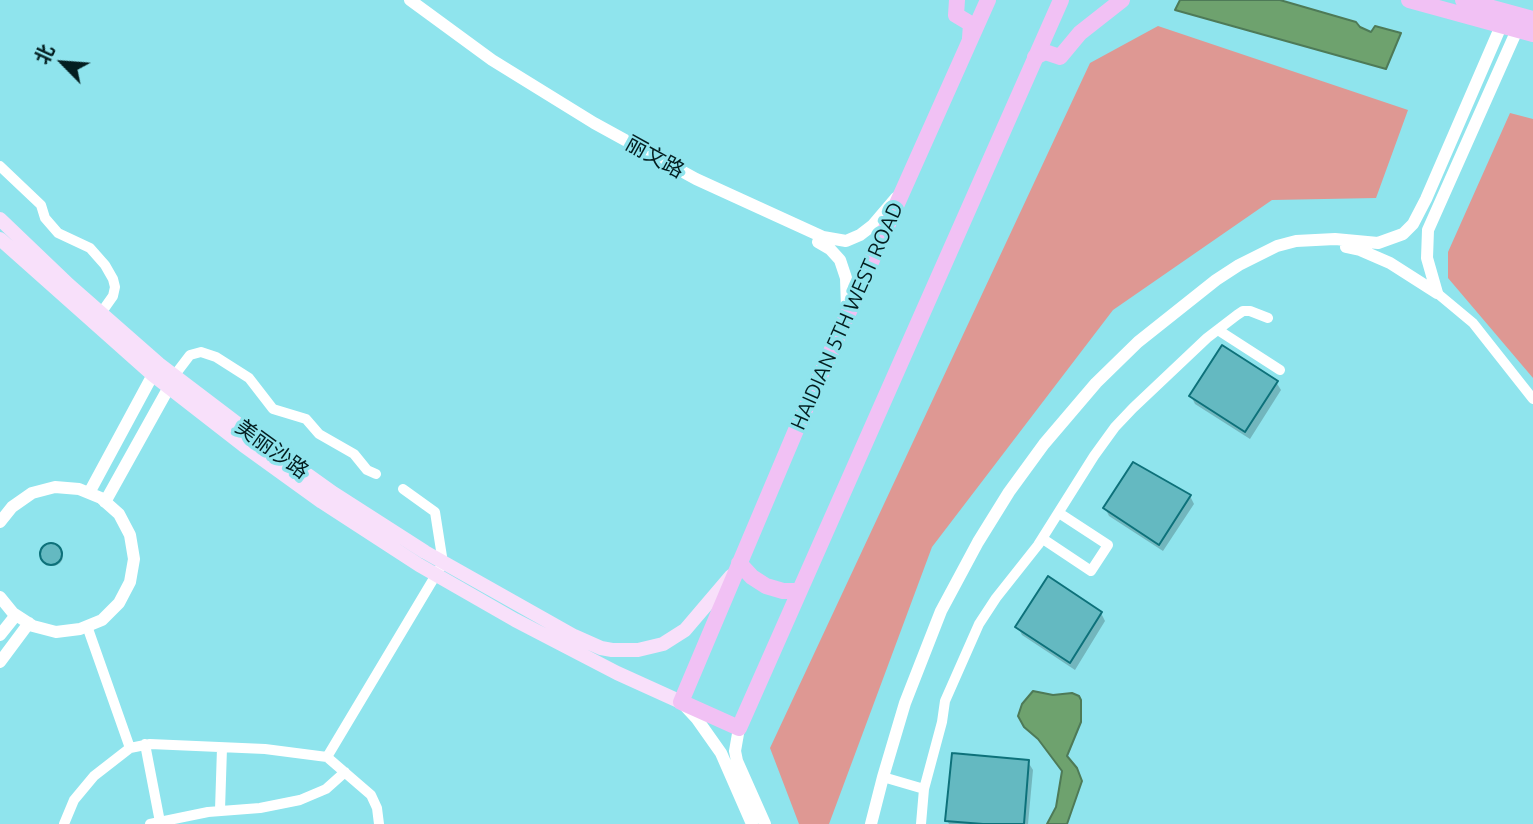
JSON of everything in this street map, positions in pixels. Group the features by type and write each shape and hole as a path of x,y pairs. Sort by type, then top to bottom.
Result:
{"main road":[{"path":"957,0 956,15 966,19 972,27 970,41"},
{"name":"HAIDIAN 5TH WEST ROAD","path":"681,702 737,566 988,0"},
{"path":"571,642 681,702 739,728 1061,0"},
{"path":"1035,57 1045,52 1060,57 1080,33 1122,0"},
{"path":"1409,0 1519,23"},
{"path":"1463,0 1519,23"},
{"name":"美丽沙路","path":"0,219 101,313 156,370"},
{"name":"美丽沙路","path":"0,239 302,488 439,569 571,642"},
{"path":"571,642 601,648 638,650 663,644 685,630 737,566 766,586 783,591 798,591"}],"street":[{"name":"丽文路","path":"400,0 490,65 586,125 685,178 830,249 840,260 846,278 846,319"},
{"name":"丽文路","path":"411,0 492,60 594,123 696,179 828,239 846,241 860,235 873,225 905,187"},
{"path":"1437,293 1427,258 1428,230 1519,23"},
{"path":"880,824 886,778 905,703 941,611 978,542 1009,492 1044,444 1096,383 1138,342 1239,265 1277,246 1296,241 1314,238 1378,243 1404,234 1413,224 1519,23"},
{"path":"0,166 41,205 45,218 58,233 90,248 104,265 115,287 113,296 101,313"},
{"path":"871,824 928,659 970,569 1025,481 1061,433 1108,381 1148,343 1220,285 1243,270 1278,253 1307,246 1327,245 1360,250 1390,263 1437,293 1473,323 1533,399"},
{"path":"921,824 924,789 945,701 979,624 996,598 1043,539 1115,427 1184,359 1243,311 1268,318"},
{"path":"1218,330 1280,370"},
{"path":"106,502 171,382 190,355 201,352 216,357 249,378 273,409 306,419 319,434 354,454 367,470 376,474"},
{"path":"89,493 156,370"},
{"path":"129,419 146,429"},
{"path":"0,522 12,507 32,493 55,487 79,489 106,502 119,514 130,535 134,559 130,582 119,603 102,620 80,629 56,632 29,623 16,615 0,597"},
{"path":"327,757 439,569 435,512 403,489"},
{"path":"1043,539 1091,571 1108,545 1059,513"},
{"path":"0,635 16,615"},
{"path":"0,662 29,623"},
{"path":"88,626 130,748"},
{"path":"681,702 721,753 752,824"},
{"path":"739,728 735,751 737,761 765,824"},
{"path":"145,744 155,823 220,810 260,808 300,800 326,789 345,772"},
{"path":"64,824 74,800 83,788 111,761 130,748 145,744 284,751 327,757 371,795 377,808 379,824"},
{"path":"220,810 222,748"},
{"path":"886,778 924,789"}],"shaded area":[{"path":"1180,0 1280,0 1356,22 1371,32 1375,26 1401,33 1386,69 1175,10"},
{"path":"1158,26 1408,110 1376,198 1272,200 1113,310 932,547 829,824 799,824 770,748 1090,63"},
{"path":"1510,113 1533,119 1533,378 1448,278 1448,252"},
{"path":"1033,691 1053,695 1072,693 1081,700 1081,722 1067,756 1077,768 1082,781 1067,824 1047,824 1056,807 1062,771 1038,739 1024,727 1018,716 1022,704"}],"building":[{"path":"1222,345 1278,381 1245,432 1189,396"},
{"path":"1133,462 1191,495 1159,545 1103,508"},
{"path":"51,543 59,546 62,554 59,562 51,565 43,562 40,554 43,546"},
{"path":"1048,576 1102,612 1070,663 1015,627"},
{"path":"952,753 1029,760 1024,824 945,821"}]}
